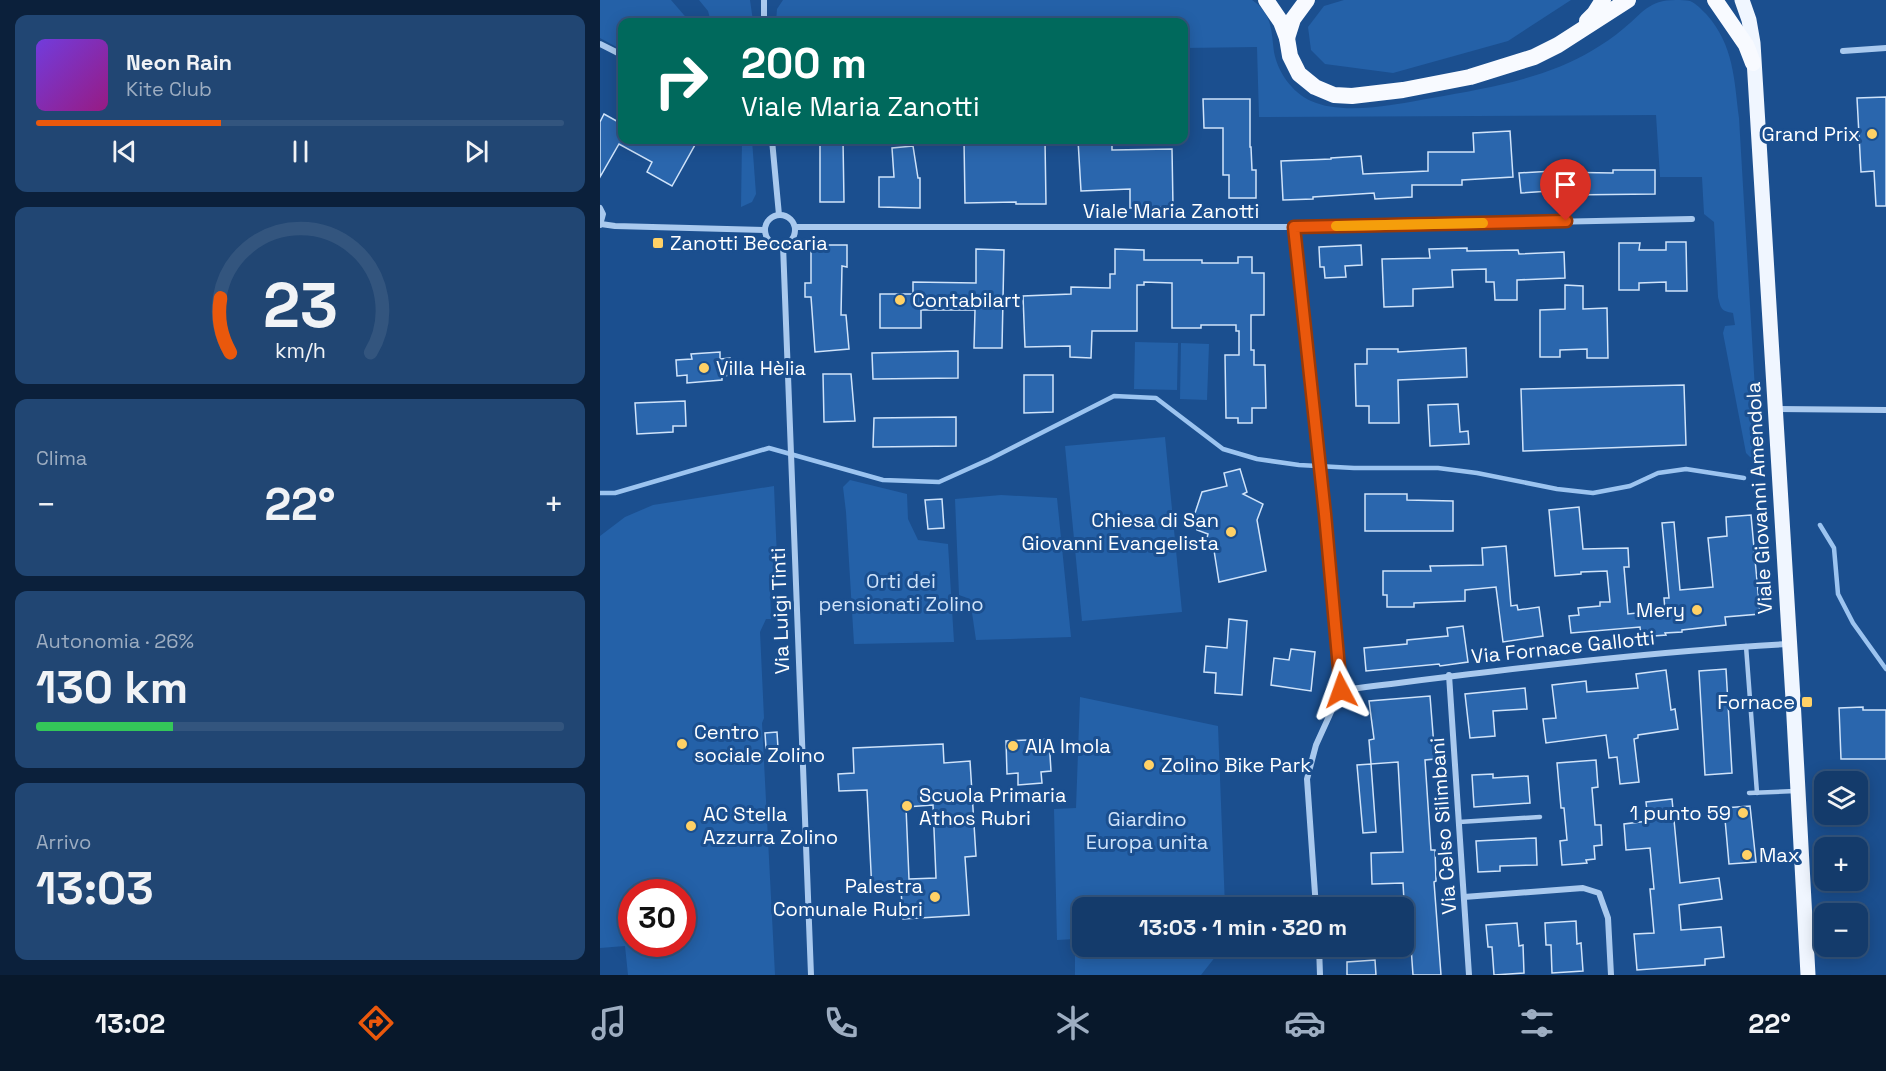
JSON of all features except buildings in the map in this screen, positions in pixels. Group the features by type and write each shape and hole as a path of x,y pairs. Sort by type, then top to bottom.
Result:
{"highway":[{"path":"1266,0 1281,22 1290,56 1299,74 1314,87 1334,95 1352,96 1403,90 1470,77 1534,57 1628,0"},
{"path":"1287,38 1293,19 1307,0"},
{"path":"1574,34 1594,14 1603,0"},
{"path":"1715,0 1746,45 1754,63"}],"main road":[{"name":"Viale Giovanni Amendola","path":"1736,0 1749,20"},
{"name":"Viale Giovanni Amendola","path":"1742,0 1749,20 1753,43 1808,975"}],"street":[{"path":"763,2 764,18"},
{"path":"600,44 618,53"},
{"path":"1843,51 1886,48"},
{"path":"772,144 779,215"},
{"path":"600,208 603,214 600,224 615,226 765,230"},
{"path":"779,215 791,219 795,227 795,234 791,241 783,245 772,243 765,230 769,219 779,215"},
{"name":"Viale Maria Zanotti","path":"795,227 1294,227 1692,219"},
{"path":"1294,227 1322,484 1341,690 1316,745 1307,779 1315,897"},
{"name":"Via Luigi Tinti","path":"783,245 811,975"},
{"path":"1776,409 1886,410"},
{"name":"Via Fornace Gallotti","path":"1341,690 1449,675 1746,646 1789,644"},
{"name":"Via Celso Silimbani","path":"1449,675 1469,975"},
{"path":"1464,897 1583,888 1599,893 1608,918 1611,975"},
{"path":"1319,957 1320,975"}],"lane":[{"path":"1746,646 1757,793"},
{"path":"1749,794 1798,791"},
{"path":"1459,822 1540,817"}],"green space":[{"path":"600,0 671,0 687,18 618,18 618,48 600,38"},
{"path":"699,0 750,0 753,18 710,18 708,11"},
{"path":"783,0 1252,0 1264,11 1270,23 1276,60 1282,74 1292,87 1311,101 1339,108 1355,108 1387,106 1453,94 1535,75 1575,60 1593,50 1616,35 1652,5 1667,1 1690,1 1707,15 1716,27 1728,51 1734,76 1739,118 1759,458 1750,457 1746,453 1723,333 1725,326 1735,325 1733,313 1722,309 1718,297 1714,222 1704,214 1702,177 1660,177 1656,115 1259,117 1257,47 1188,48 1188,18 776,18 777,9"},
{"path":"1344,0 1571,0 1508,41 1393,73 1325,64 1311,50 1308,27 1324,6"},
{"path":"742,144 752,144 756,194 752,202 741,207"},
{"path":"1135,342 1178,343 1177,390 1134,389"},
{"path":"1181,343 1209,344 1207,400 1180,399"},
{"path":"1165,437 1182,612 1082,621 1065,446"},
{"name":"Orti dei pensionati Zolino","path":"850,480 907,494 908,519 918,540 948,544 954,642 854,644 843,487"},
{"name":"Centro sociale Zolino","path":"774,486 777,559 770,580 771,619 766,619 760,632 764,718 762,723 775,975 628,975 626,957 696,957 696,879 618,879 618,947 600,948 600,536 625,517 653,505"},
{"name":"Orti dei pensionati Zolino","path":"1001,495 1057,498 1071,637 976,640 970,599 959,595 955,499"},
{"name":"Giardino Europa unita","path":"1080,697 1218,726 1225,897 1072,897 1072,939 1057,940 1054,809 1076,808"},
{"name":"Giardino Europa unita","path":"1075,957 1215,957 1201,975 1075,975"}],"waterway":[{"path":"600,493 615,493 769,448 883,480 939,482 990,459 1114,396 1156,398 1223,449 1257,459 1299,465 1354,468 1438,468 1593,493 1630,486 1658,473 1686,469 1744,478"},
{"path":"1820,525 1834,548 1838,594 1853,623 1886,669"}],"slow traffic":[{"path":"1336,226 1483,223"}],"place":[{"name":"Grand Prix","path":"1872,134"},
{"name":"Zanotti Beccaria","path":"658,243"},
{"name":"Contabilart","path":"900,300"},
{"name":"Villa Hèlia","path":"704,368"},
{"name":"Chiesa di San Giovanni Evangelista","path":"1231,532"},
{"name":"Mery","path":"1697,610"},
{"name":"Fornace","path":"1807,702"},
{"name":"Centro sociale Zolino","path":"682,744"},
{"name":"AIA Imola","path":"1013,746"},
{"name":"Zolino Bike Park","path":"1149,765"},
{"name":"Scuola Primaria Athos Rubri","path":"907,806"},
{"name":"1 punto 59","path":"1743,813"},
{"name":"AC Stella Azzurra Zolino","path":"691,826"},
{"name":"Max","path":"1747,855"},
{"name":"Palestra Comunale Rubri","path":"935,897"}],"route":[{"path":"1341,690 1325,514 1294,227 1566,221"}]}
